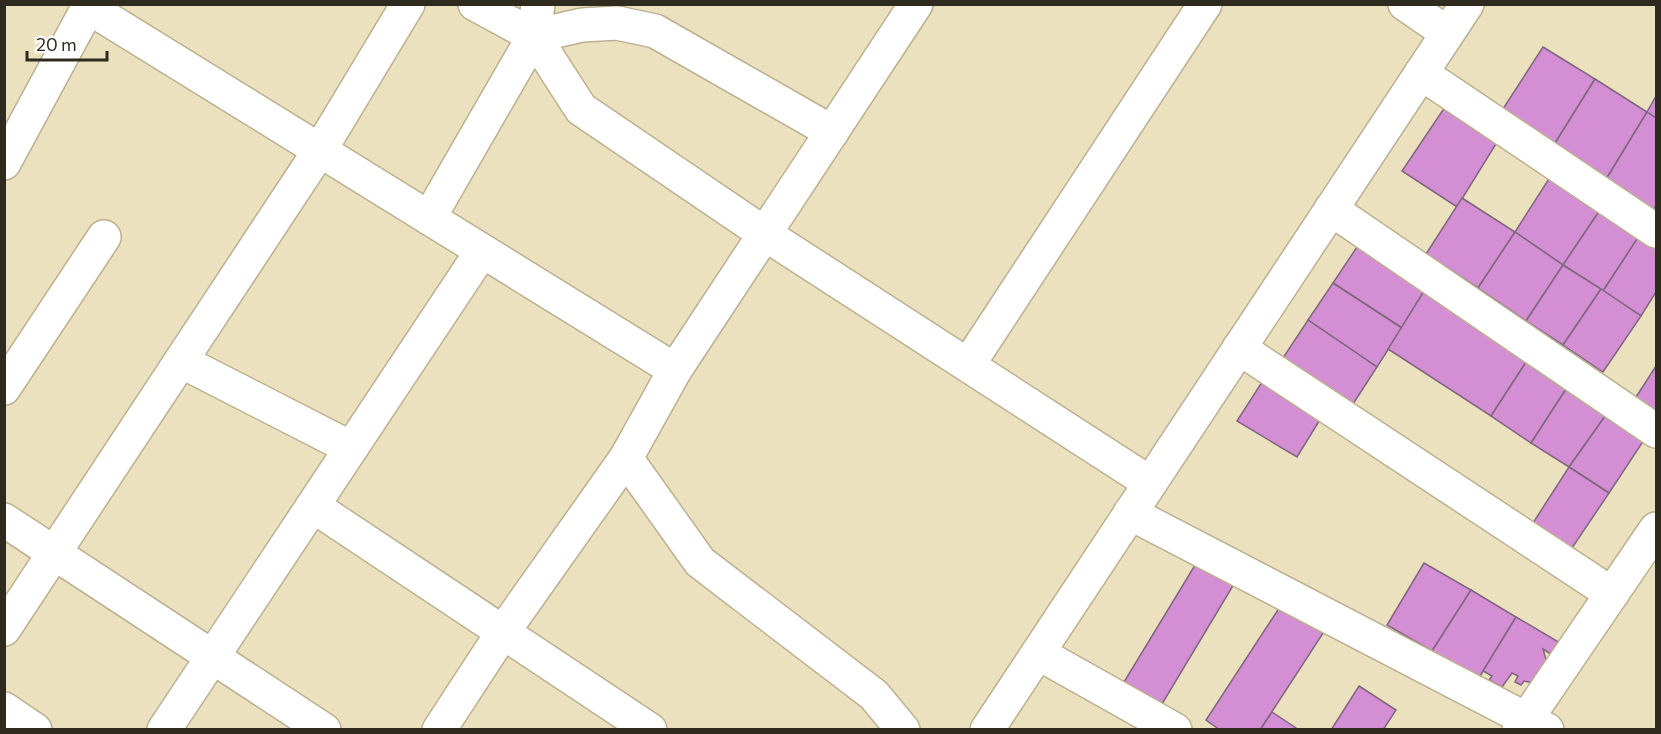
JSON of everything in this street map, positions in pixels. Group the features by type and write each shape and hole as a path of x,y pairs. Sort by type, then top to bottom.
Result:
{"street":[{"path":"7,620 55,553 320,150 408,4"},
{"path":"476,4 534,36 581,109 765,234 1150,483"},
{"path":"429,218 534,36 538,4"},
{"path":"438,729 503,632 626,458 675,370 916,4"},
{"path":"968,365 1204,4"},
{"path":"1405,4 1447,33"},
{"path":"987,729 1467,4"},
{"path":"4,163 89,6 675,370"},
{"path":"534,36 582,25 617,23 655,31 832,132"},
{"path":"1421,73 1656,231"},
{"path":"1331,209 1656,431"},
{"path":"4,388 104,237"},
{"path":"164,729 482,251"},
{"path":"1239,348 1612,594"},
{"path":"181,361 351,448"},
{"path":"626,458 700,562 874,695 903,729"},
{"path":"313,506 650,729"},
{"path":"1130,513 1531,726 1612,594 1653,542"},
{"path":"4,520 324,729"},
{"path":"1038,653 1175,729"},
{"path":"4,708 35,729"}],"building":[{"path":"1543,47 1595,79 1552,148 1499,115"},
{"path":"1595,79 1647,112 1605,181 1552,148"},
{"path":"1656,96 1656,118 1647,112"},
{"path":"1447,104 1499,139 1457,207 1402,171"},
{"path":"1647,112 1656,118 1656,205 1653,212 1605,181"},
{"path":"1552,174 1602,207 1563,265 1515,232"},
{"path":"1462,198 1515,232 1478,288 1426,254"},
{"path":"1602,207 1641,233 1603,291 1563,265"},
{"path":"1515,232 1563,265 1526,321 1478,288"},
{"path":"1641,233 1656,244 1656,292 1641,316 1603,291"},
{"path":"1357,247 1424,291 1402,328 1333,283"},
{"path":"1563,265 1601,289 1563,345 1526,321"},
{"path":"1333,283 1402,328 1377,367 1308,320"},
{"path":"1601,289 1641,316 1603,372 1563,345"},
{"path":"1424,291 1528,359 1491,416 1388,349"},
{"path":"1308,320 1377,367 1353,404 1283,358"},
{"path":"1528,359 1568,386 1531,443 1491,416"},
{"path":"1656,366 1656,411 1636,397"},
{"path":"1262,382 1321,418 1297,457 1237,421"},
{"path":"1568,386 1608,412 1569,467 1531,443"},
{"path":"1608,412 1646,437 1609,493 1569,467"},
{"path":"1569,467 1609,493 1572,548 1533,523"},
{"path":"1203,552 1240,574 1162,704 1124,682"},
{"path":"1424,563 1471,590 1432,651 1387,625"},
{"path":"1471,590 1516,617 1479,678 1432,651"},
{"path":"1287,596 1329,624 1260,730 1220,730 1206,720"},
{"path":"1516,617 1567,647 1560,660 1543,649 1547,663 1533,683 1524,681 1521,685 1515,682 1518,676 1512,673 1502,687 1489,680 1492,676 1483,671"},
{"path":"1359,686 1396,710 1383,730 1331,730"},
{"path":"1272,712 1299,730 1260,730"}]}
